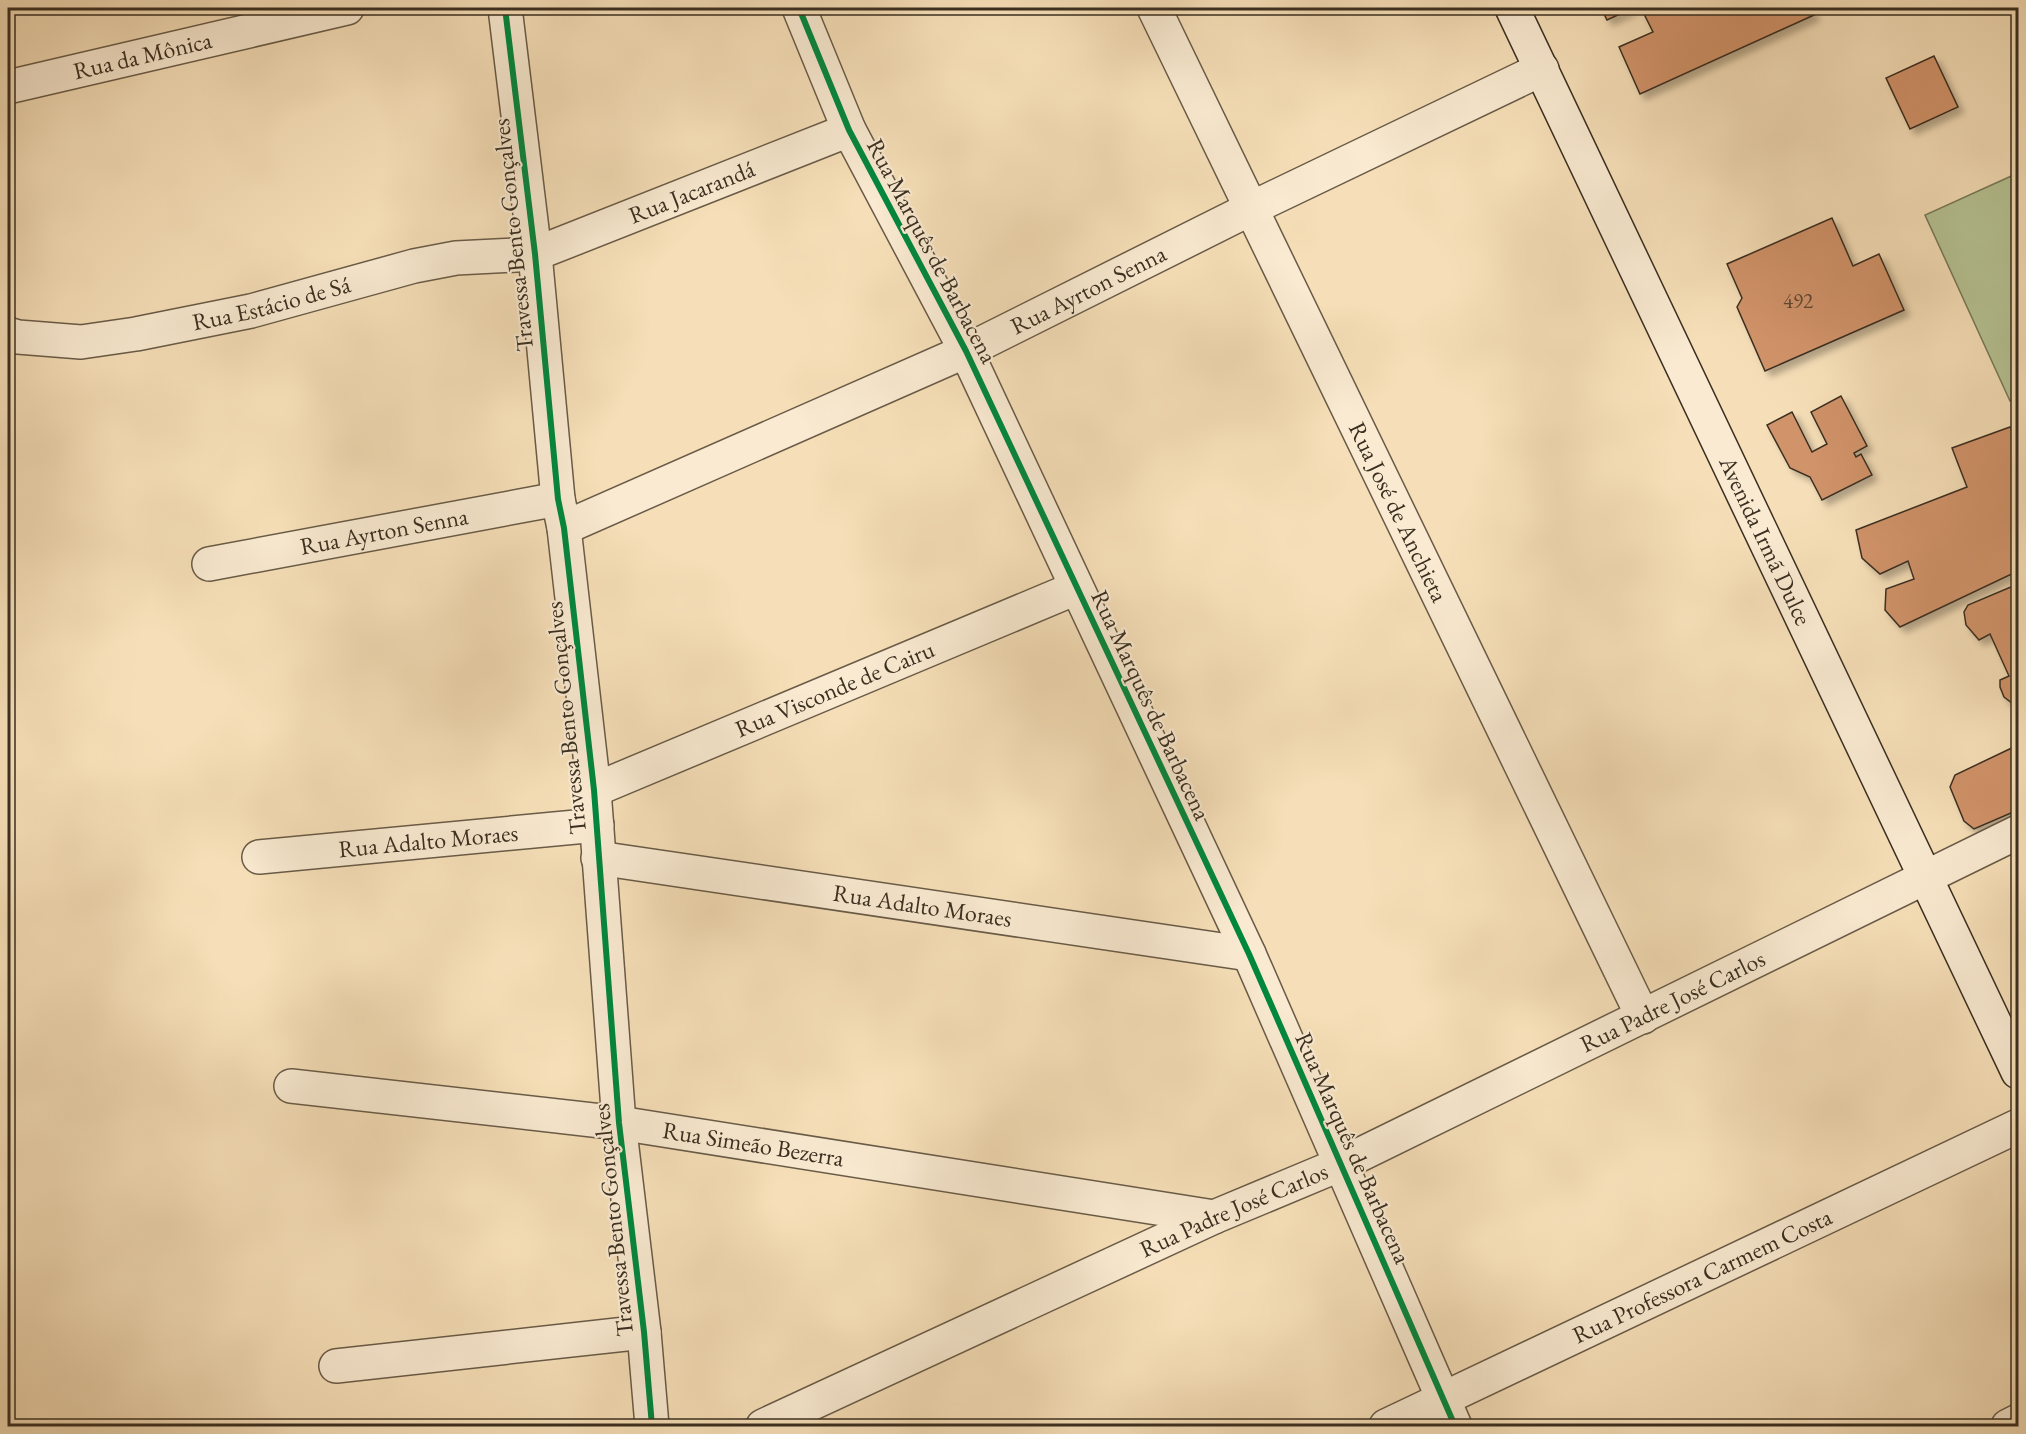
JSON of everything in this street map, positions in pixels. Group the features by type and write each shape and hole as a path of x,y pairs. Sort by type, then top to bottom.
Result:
{"street":[{"name":"Rua da Mônica","path":"8,87 347,8"},
{"name":"Travessa Bento Gonçalves","path":"505,8 535,254 561,514 594,790 619,1123 644,1332 652,1426"},
{"name":"Rua Marquês de Barbacena","path":"799,8 849,130 966,351 1249,954 1449,1413"},
{"name":"Rua José de Anchieta","path":"1154,8 1643,1017"},
{"name":"Avenida Irmã Dulce","path":"1512,8 2019,1072"},
{"name":"Rua Ayrton Senna","path":"209,564 561,514 966,351 1252,208 1542,69"},
{"name":"Rua Jacarandá","path":"535,254 849,130"},
{"name":"Rua Estácio de Sá","path":"8,334 18,337 81,342 136,334 251,311 414,266 456,258 535,254"},
{"name":"Rua Visconde de Cairu","path":"594,790 1076,588"},
{"name":"Rua Adalto Moraes","path":"259,857 597,825"},
{"name":"Rua Padre José Carlos","path":"763,1426 1214,1217 1341,1164 2019,832"},
{"name":"Rua Adalto Moraes","path":"598,858 1249,954"},
{"name":"Rua Simeão Bezerra","path":"291,1086 619,1123 1214,1217"},
{"name":"Rua Professora Carmem Costa","path":"1386,1426 1449,1413 2019,1126"},
{"path":"336,1366 644,1332"},
{"path":"2008,1426 2019,1421"}],"green space":[{"path":"2018,173 2018,397 2010,401 1925,215"}],"building":[{"path":"1601,8 1633,8 1607,20"},
{"path":"1641,8 1811,8 1814,15 1640,94 1619,47 1653,32"},
{"path":"1934,56 1958,107 1910,129 1886,78"},
{"path":"1832,218 1853,266 1879,254 1904,310 1765,371 1737,307 1742,298 1727,264"},
{"path":"1841,396 1867,446 1854,453 1856,457 1861,454 1872,475 1822,500 1810,477 1790,468 1767,425 1792,412 1812,452 1827,444 1811,412"},
{"path":"2010,427 2018,441 2018,571 1900,627 1885,610 1886,589 1914,579 1908,561 1880,574 1862,558 1856,530 1967,487 1952,448"},
{"path":"2018,584 2018,699 2012,703 2004,697 2000,687 2000,680 2009,676 1990,634 1979,640 1966,625 1964,612 1968,605"},
{"path":"2018,745 2018,810 1974,829 1964,821 1950,787 1955,775"}],"cycle path":[{"path":"505,8 535,254 558,499 564,528 594,790 619,1123 644,1332 652,1426"},
{"path":"799,8 849,130 966,351 1249,954 1455,1426"}]}
